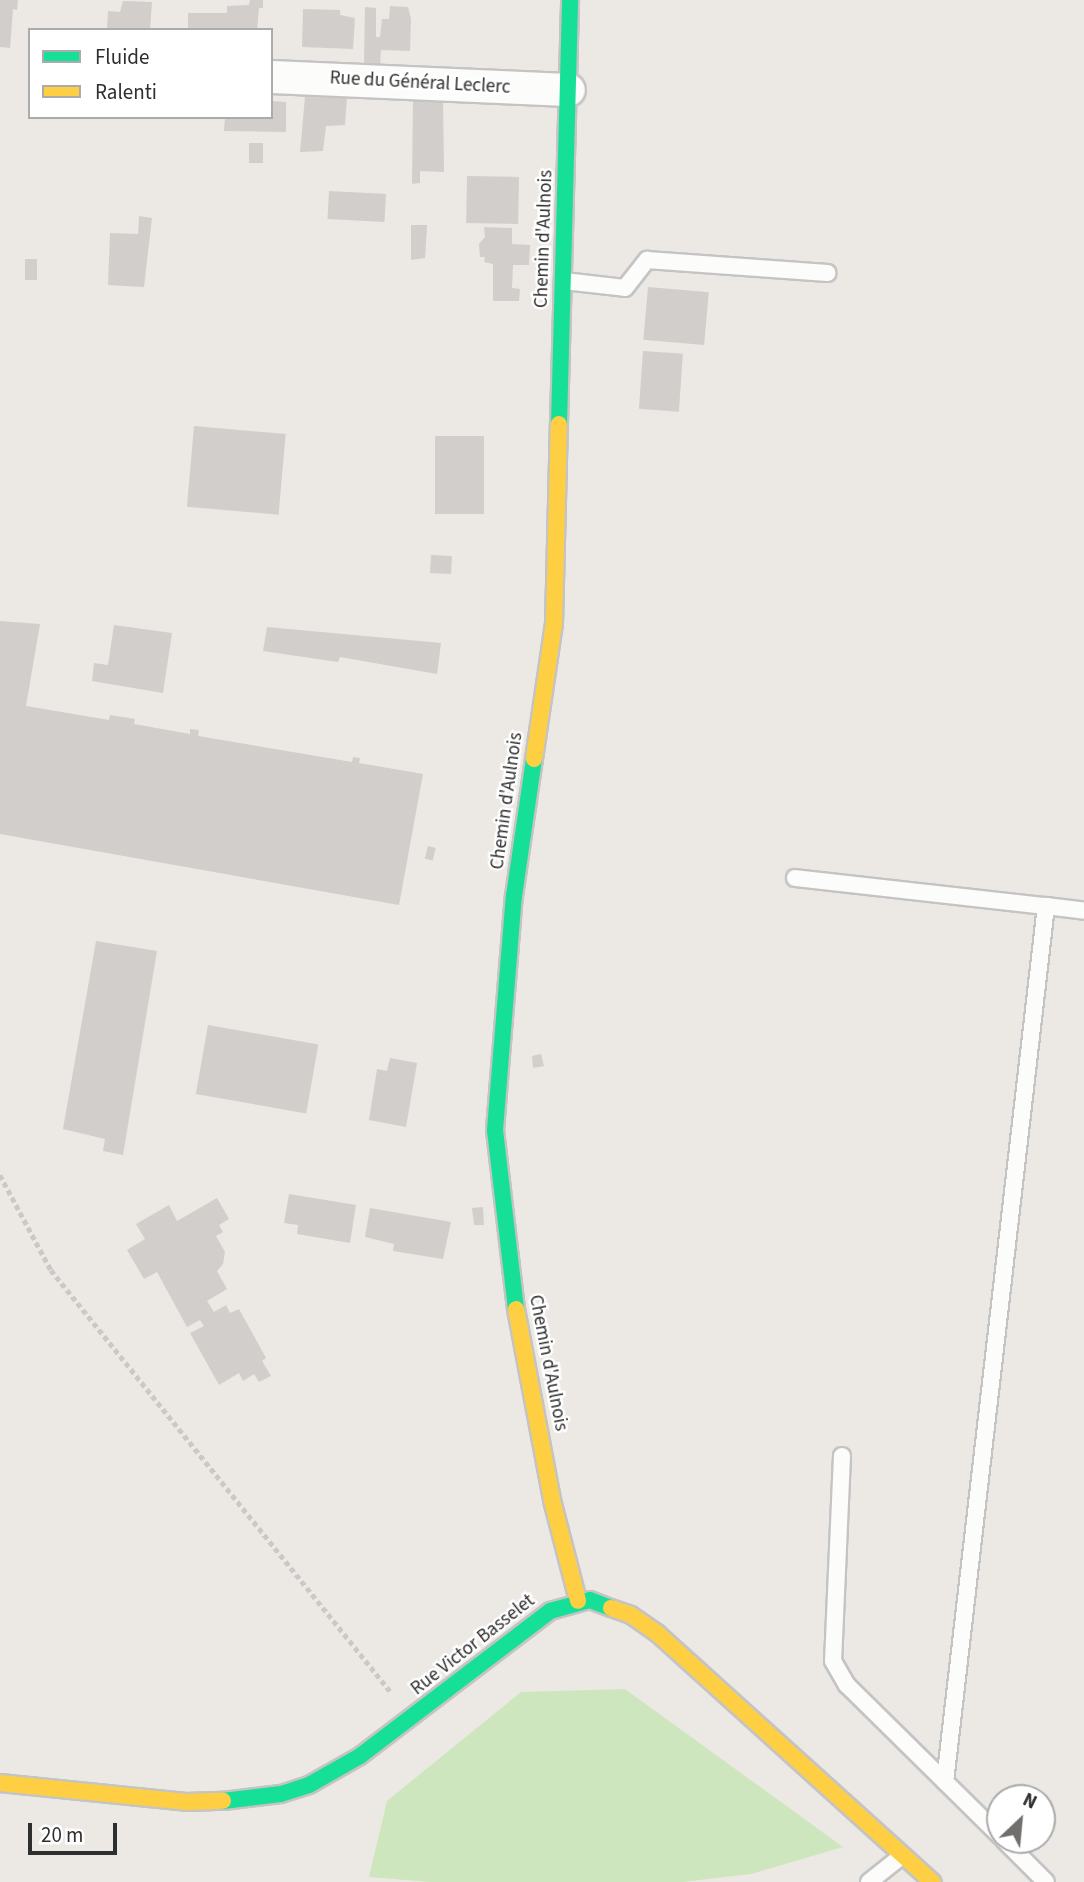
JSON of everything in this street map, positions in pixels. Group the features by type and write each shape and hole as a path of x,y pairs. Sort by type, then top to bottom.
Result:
{"street":[{"name":"Chemin d'Aulnois","path":"570,0 554,624 514,896 495,1130 510,1277 553,1504 578,1601"},
{"name":"Rue du Général Leclerc","path":"273,77 569,90"},
{"name":"Rue Victor Basselet","path":"0,1783 186,1802 239,1800 281,1794 332,1773 412,1719 550,1611 578,1601 590,1600 614,1606 658,1634 932,1882"}],"lane":[{"path":"564,281 625,288 647,260 828,273"},
{"path":"795,878 1084,911"},
{"path":"945,1781 1046,906"},
{"path":"842,1456 833,1661 847,1685 986,1822"},
{"path":"1018,1854 1046,1882"},
{"path":"869,1882 903,1855"}],"path":[{"path":"0,1175 51,1270 412,1719"}],"green space":[{"path":"625,1689 843,1847 751,1874 682,1882 431,1882 369,1877 387,1801 521,1692"}],"building":[{"path":"0,0 18,0 17,10 13,9 10,48 0,47"},
{"path":"250,0 263,0 263,8 259,8 257,28 188,28 188,13 227,13 227,6 249,5"},
{"path":"123,1 152,2 150,28 107,28 108,11 120,12"},
{"path":"390,6 408,7 411,19 410,51 381,50 380,65 364,64 365,7 376,8 376,37 380,37 382,19 389,19"},
{"path":"303,9 340,10 340,15 355,18 353,49 302,47"},
{"path":"305,97 347,98 345,125 326,126 323,151 300,152"},
{"path":"273,101 286,102 286,132 224,131 225,119 273,119"},
{"path":"413,101 443,101 444,172 420,171 420,183 412,184"},
{"path":"249,143 263,143 263,163 249,163"},
{"path":"467,176 519,177 518,224 466,223"},
{"path":"329,191 386,194 384,222 328,219"},
{"path":"139,216 152,218 144,287 108,285 110,233 138,234"},
{"path":"411,225 427,225 425,258 411,260"},
{"path":"484,227 512,228 512,244 530,245 529,265 513,265 512,288 520,289 519,301 493,301 493,264 484,262 485,257 480,257 479,244 485,237"},
{"path":"25,259 37,259 37,280 25,280"},
{"path":"648,287 709,292 704,345 643,340"},
{"path":"643,351 683,354 679,412 639,409"},
{"path":"194,426 286,434 279,515 187,507"},
{"path":"435,436 484,436 484,514 435,514"},
{"path":"431,555 452,556 451,574 430,573"},
{"path":"0,621 40,624 26,706 109,720 110,715 135,719 134,724 190,734 190,729 199,730 198,736 352,762 353,757 360,758 359,763 423,774 399,905 0,834"},
{"path":"114,625 172,633 163,693 92,681 94,663 108,665"},
{"path":"267,627 441,643 437,674 340,657 338,662 263,651"},
{"path":"428,846 436,848 433,861 425,859"},
{"path":"96,941 157,951 123,1155 103,1151 105,1139 63,1129"},
{"path":"208,1025 318,1044 306,1113 196,1094"},
{"path":"541,1054 544,1066 533,1068 532,1056"},
{"path":"390,1058 417,1063 406,1127 369,1120 377,1069 387,1071"},
{"path":"289,1194 356,1205 350,1243 297,1234 298,1225 284,1223"},
{"path":"217,1198 229,1219 219,1225 223,1232 216,1236 225,1252 223,1264 217,1271 227,1289 207,1301 214,1312 226,1305 230,1313 239,1309 266,1358 262,1361 271,1376 259,1382 254,1374 243,1381 239,1373 219,1385 190,1333 204,1326 200,1320 187,1327 157,1272 144,1279 127,1250 145,1239 136,1224 169,1205 177,1221"},
{"path":"483,1207 484,1225 474,1225 472,1208"},
{"path":"370,1208 451,1222 443,1259 393,1251 394,1244 365,1237"}],"traffic: fast":[{"path":"559,424 570,0"},
{"path":"516,1309 495,1130 514,896 534,759"},
{"path":"223,1801 281,1794 309,1785 360,1756 550,1611 590,1600 611,1608"}],"traffic: slow":[{"path":"534,759 554,624 559,424"},
{"path":"516,1309 553,1504 578,1601"},
{"path":"611,1608 631,1615 658,1634 932,1882"},
{"path":"0,1783 186,1802 223,1801"}]}
